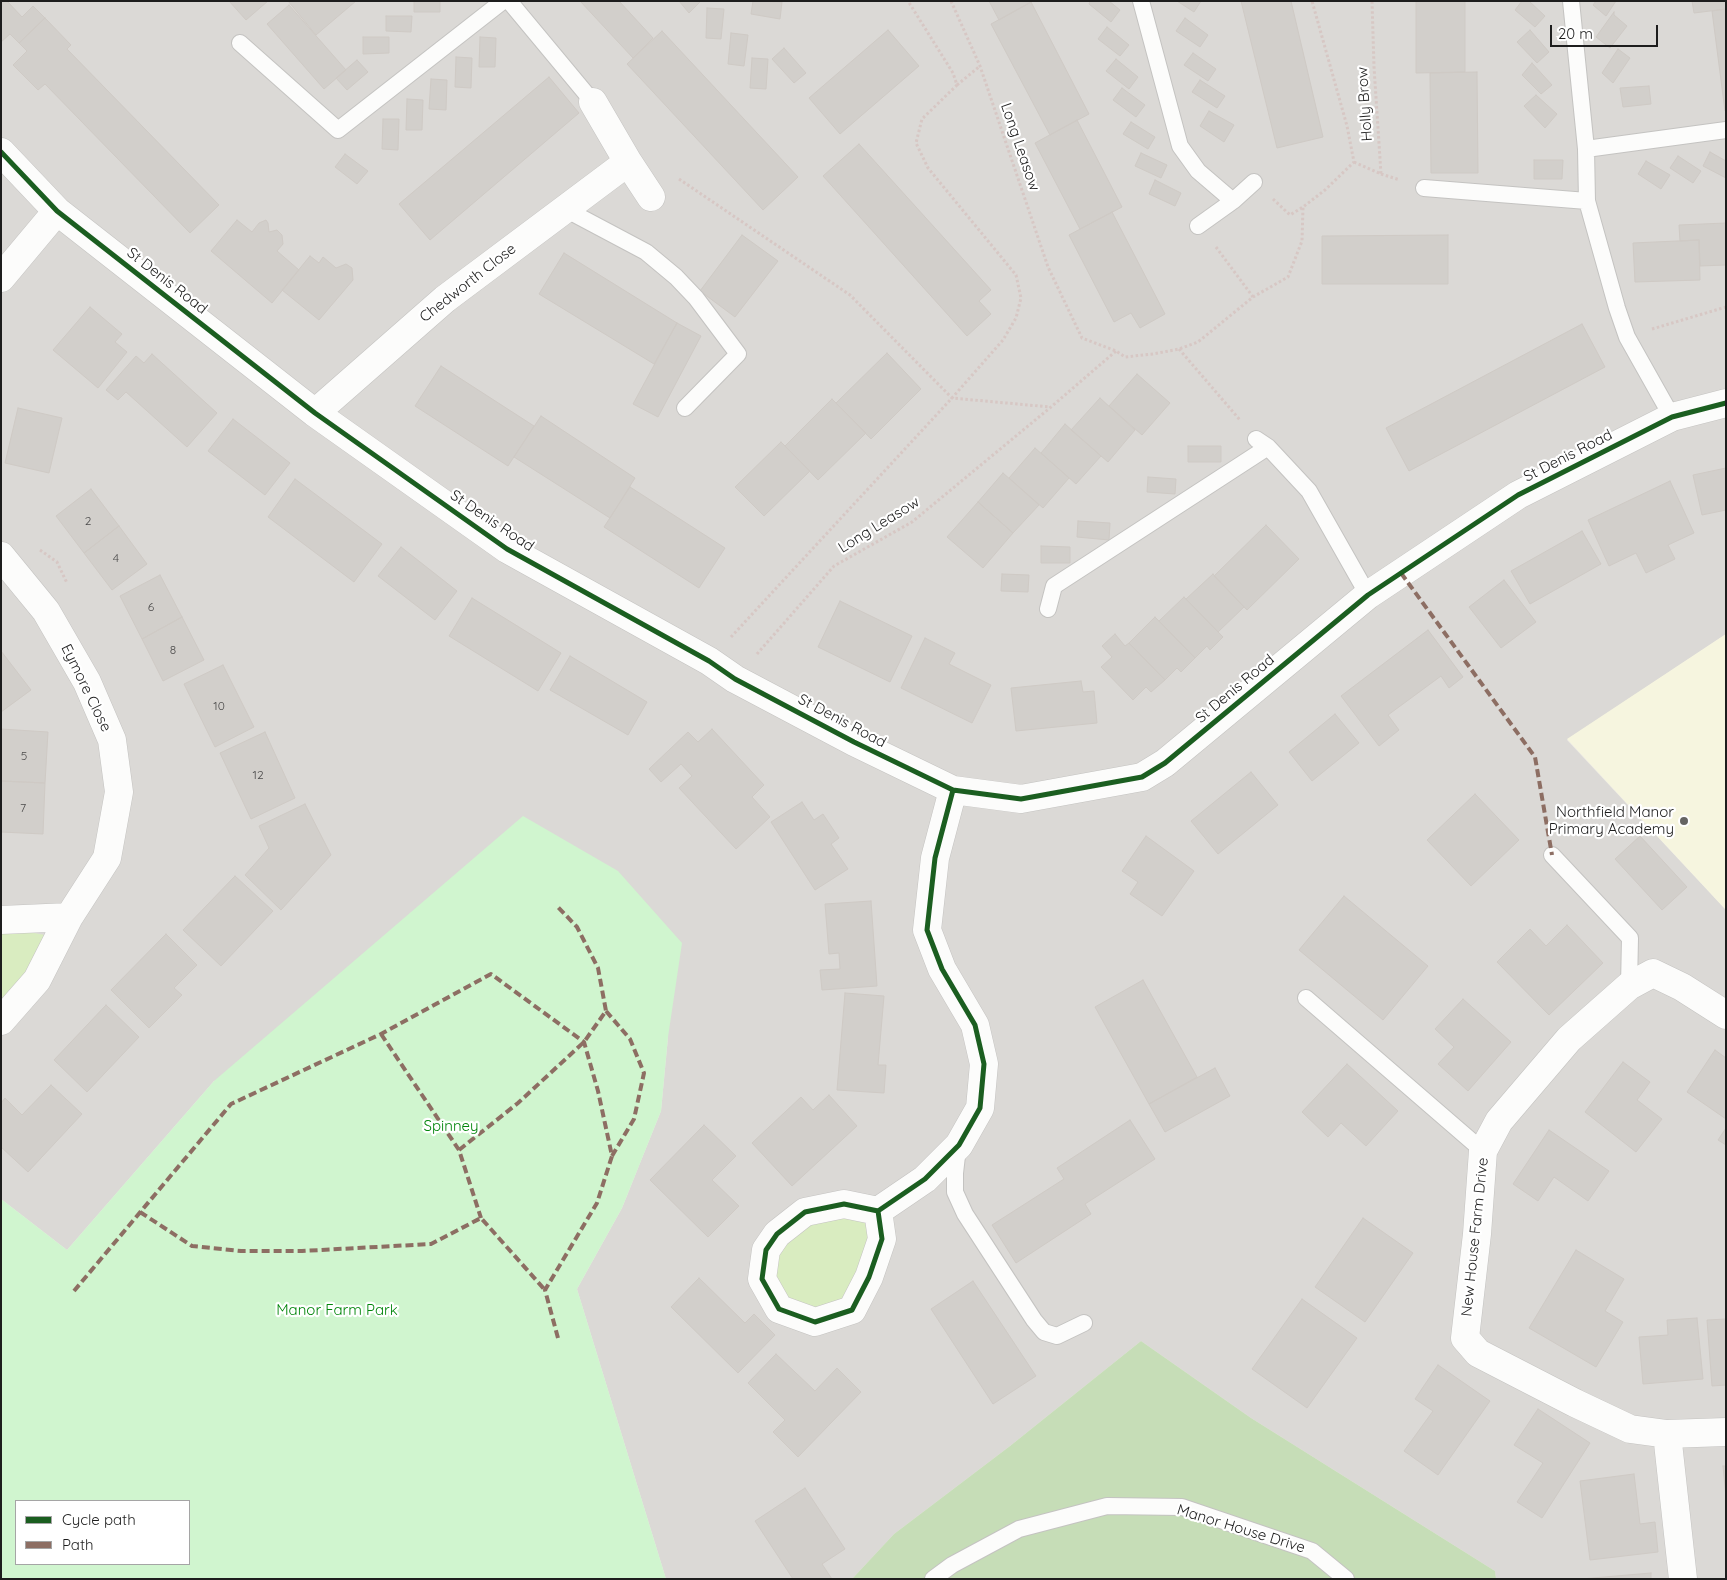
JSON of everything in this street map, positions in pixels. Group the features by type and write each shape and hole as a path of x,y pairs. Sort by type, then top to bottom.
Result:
{"street":[{"path":"593,102 651,197"},
{"name":"St Denis Road","path":"1,152 57,211 316,413 506,549 709,661 735,679 854,742 953,790 1021,799 1142,777 1165,763 1368,595 1518,496 1672,417 1726,403"},
{"name":"Chedworth Close","path":"316,413 445,299 628,162"},
{"path":"1,278 57,211"},
{"name":"Eymore Close","path":"1,556 46,611 87,682 112,740 119,792 108,858 69,917 37,980 1,1021"},
{"path":"878,1211 882,1239 869,1277 852,1310 815,1322 779,1309 762,1279 766,1250 777,1234 805,1212 844,1204 878,1211 925,1179 959,1145 980,1108 984,1064 975,1025 942,969 927,930 935,858 953,790"},
{"path":"1,920 69,917"},
{"name":"New House Farm Drive","path":"1667,1434 1630,1429 1574,1403 1478,1353 1465,1338 1477,1234 1483,1151 1499,1121 1569,1039 1629,986 1654,973 1682,987 1726,1015"},
{"path":"1682,1579 1667,1434 1726,1432"}],"lane":[{"path":"240,43 338,130 503,1"},
{"path":"509,1 593,102"},
{"path":"1141,1 1180,146 1198,171 1233,201"},
{"path":"1572,1 1586,149 1587,201 1627,337 1672,417"},
{"path":"1586,149 1726,130"},
{"path":"1198,226 1233,201 1254,182"},
{"path":"1424,188 1587,201"},
{"path":"565,208 646,252 676,277 696,298 738,354 685,408"},
{"path":"1048,609 1054,586 1262,443 1309,491 1368,595"},
{"path":"1552,855 1630,938 1629,986"},
{"path":"1306,998 1483,1151"},
{"path":"959,1145 954,1192 965,1214 1034,1320 1044,1332 1057,1336 1084,1323"},
{"name":"Manor House Drive","path":"933,1579 952,1565 1020,1529 1107,1506 1182,1507 1312,1551 1346,1579"}],"path":[{"path":"908,1 953,73 957,85"},
{"path":"651,197 679,178 850,295 952,398 1051,407"},
{"path":"1254,182 1290,215 1303,207"},
{"path":"1198,226 1215,245 1253,297"},
{"path":"1627,337 1726,307"},
{"path":"1179,349 1262,443"}],"shaded area":[{"path":"1,1 1726,1 1726,634 1567,740 1726,910 1726,1579 1496,1579 1495,1571 1251,1418 1141,1341 1010,1446 894,1534 852,1579 666,1579 577,1289 622,1208 661,1111 668,1037 214,1081 67,1250 1,1199"},
{"name":"Northfield Manor Primary Academy","path":"1726,634 1726,910 1567,739"}],"green space":[{"name":"Manor Farm Park","path":"523,816 618,871 682,943 668,1037 661,1111 622,1208 577,1289 666,1579 1,1579 1,1199 67,1250 214,1081"},
{"path":"1,927 45,935 40,963 1,1006"},
{"path":"843,1216 865,1222 869,1242 847,1301 813,1313 785,1304 772,1276 782,1241 810,1220"},
{"path":"1141,1341 1251,1418 1495,1571 1496,1579 852,1579 894,1534 1010,1446"}],"building":[{"path":"1,1 7,1 22,17 33,6 45,18 19,43 10,34 1,42"},
{"path":"229,1 268,1 246,20"},
{"path":"288,1 356,1 316,35"},
{"path":"414,1 440,1 440,12 414,12"},
{"path":"580,1 619,1 653,38 633,58"},
{"path":"679,1 701,1 689,13"},
{"path":"753,1 782,2 780,19 751,14"},
{"path":"989,1 1033,1 999,20"},
{"path":"1090,1 1109,1 1120,10 1111,22 1089,4"},
{"path":"1177,1 1201,1 1194,12"},
{"path":"1241,1 1291,1 1323,137 1277,148"},
{"path":"1416,1 1465,1 1465,72 1416,73"},
{"path":"1522,1 1529,1 1545,16 1535,27 1515,10"},
{"path":"1596,1 1616,1 1606,16 1593,5"},
{"path":"1692,1 1726,1 1726,9 1694,13"},
{"path":"1031,2 1089,114 1050,135 991,24"},
{"path":"289,5 346,70 324,89 267,24"},
{"path":"707,8 724,9 721,39 706,38"},
{"path":"1726,9 1726,111 1725,111 1712,11"},
{"path":"1614,12 1614,15 1627,26 1610,48 1596,37"},
{"path":"386,16 412,16 411,32 386,31"},
{"path":"45,18 71,45 67,49 219,205 190,233 45,84 38,90 13,65 27,51 19,43"},
{"path":"1185,18 1208,35 1200,47 1176,31"},
{"path":"1107,27 1129,45 1120,56 1098,39"},
{"path":"888,30 919,66 840,134 809,98"},
{"path":"1530,30 1549,52 1537,63 1517,42"},
{"path":"662,31 798,177 763,210 627,64"},
{"path":"731,33 748,35 744,66 728,64"},
{"path":"363,37 389,37 389,53 363,54"},
{"path":"480,37 496,38 495,67 479,67"},
{"path":"784,48 806,73 794,83 772,59"},
{"path":"1618,49 1630,58 1613,83 1602,73"},
{"path":"1193,53 1216,69 1208,81 1184,65"},
{"path":"456,57 472,58 471,88 455,87"},
{"path":"752,58 768,59 766,89 750,88"},
{"path":"1116,59 1138,77 1129,89 1106,71"},
{"path":"357,60 368,72 347,90 336,78"},
{"path":"1532,63 1552,85 1541,94 1522,75"},
{"path":"1477,72 1478,173 1431,173 1430,73"},
{"path":"549,77 579,113 430,240 399,204"},
{"path":"431,79 447,80 446,110 429,109"},
{"path":"1200,80 1225,96 1217,108 1192,92"},
{"path":"1649,86 1651,104 1623,107 1620,88"},
{"path":"1122,88 1145,105 1136,117 1113,100"},
{"path":"1536,95 1557,114 1545,128 1524,106"},
{"path":"407,99 423,100 422,130 406,130"},
{"path":"1209,111 1234,125 1224,142 1200,126"},
{"path":"383,119 399,119 398,150 382,149"},
{"path":"1077,120 1122,207 1080,229 1035,143"},
{"path":"1131,122 1155,137 1148,149 1123,134"},
{"path":"859,144 991,290 979,301 991,314 967,336 823,176"},
{"path":"1710,152 1726,161 1726,178 1703,166"},
{"path":"1141,153 1167,165 1161,178 1135,166"},
{"path":"345,154 368,171 357,184 335,167"},
{"path":"1678,156 1701,171 1693,183 1670,168"},
{"path":"1534,160 1563,160 1562,179 1534,179"},
{"path":"1646,161 1670,175 1661,189 1638,174"},
{"path":"1155,180 1181,193 1175,206 1149,194"},
{"path":"1112,212 1165,314 1140,328 1131,313 1114,322 1069,235"},
{"path":"237,220 252,232 259,223 266,220 269,232 277,230 282,235 283,244 277,251 299,270 272,303 211,251"},
{"path":"1726,223 1726,265 1700,266 1699,240 1680,241 1679,225"},
{"path":"742,235 778,261 735,317 700,291"},
{"path":"1448,235 1448,284 1322,284 1322,236"},
{"path":"1699,240 1700,280 1635,282 1633,243"},
{"path":"564,253 677,323 654,364 539,294"},
{"path":"310,256 319,263 323,257 336,268 346,264 352,268 353,280 319,320 282,290"},
{"path":"90,307 122,334 115,342 127,352 98,388 53,350"},
{"path":"677,323 701,336 658,417 633,404"},
{"path":"1582,324 1605,367 1409,471 1386,428"},
{"path":"887,353 921,389 871,439 836,403"},
{"path":"152,354 217,413 187,447 126,392 118,400 106,390 136,356 144,363"},
{"path":"441,366 534,426 508,466 415,406"},
{"path":"1137,374 1170,403 1142,435 1109,406"},
{"path":"1100,398 1135,430 1108,462 1071,430"},
{"path":"832,399 866,433 818,480 785,446"},
{"path":"18,408 62,418 49,473 5,463"},
{"path":"541,416 635,478 610,518 514,457"},
{"path":"233,419 290,463 265,495 208,451"},
{"path":"1065,424 1101,456 1076,484 1041,453"},
{"path":"781,442 810,471 764,516 735,487"},
{"path":"1188,446 1221,446 1221,462 1188,462"},
{"path":"1035,448 1069,478 1043,508 1009,478"},
{"path":"1726,468 1726,510 1702,515 1693,475"},
{"path":"1003,473 1039,505 1013,533 978,502"},
{"path":"1148,477 1176,479 1175,494 1147,492"},
{"path":"295,479 382,544 354,582 268,517"},
{"path":"1670,481 1694,533 1668,545 1675,559 1646,573 1636,553 1609,566 1588,520"},
{"path":"630,487 725,548 699,588 604,527"},
{"path":"91,489 119,526 84,553 56,516"},
{"path":"978,502 1013,533 983,568 947,537"},
{"path":"1078,521 1110,523 1109,540 1077,537"},
{"path":"1266,525 1299,559 1247,610 1214,576"},
{"path":"119,526 147,564 112,590 84,553"},
{"path":"1582,531 1601,564 1530,604 1511,571"},
{"path":"1041,546 1070,547 1070,563 1041,563"},
{"path":"401,547 457,591 435,620 378,576"},
{"path":"1002,574 1029,575 1028,592 1001,591"},
{"path":"1213,574 1244,607 1218,632 1186,599"},
{"path":"160,575 182,617 142,639 120,596"},
{"path":"1504,580 1536,622 1501,648 1469,607"},
{"path":"1184,597 1223,637 1210,650 1207,646 1195,658 1159,621"},
{"path":"472,598 561,653 538,691 449,636"},
{"path":"840,601 912,636 890,682 818,647"},
{"path":"182,617 204,660 163,681 142,639"},
{"path":"1155,617 1195,658 1181,672 1177,668 1165,680 1129,643"},
{"path":"1428,630 1463,677 1449,688 1441,676 1388,715 1399,730 1379,746 1341,696"},
{"path":"1115,634 1125,646 1129,643 1165,680 1151,692 1146,687 1133,700 1101,667 1112,657 1102,646"},
{"path":"925,638 955,653 949,664 991,685 972,723 901,688"},
{"path":"1,651 31,690 1,712"},
{"path":"570,656 647,702 628,735 550,690"},
{"path":"223,665 254,727 215,747 184,684"},
{"path":"1081,681 1083,692 1094,691 1097,723 1016,731 1011,688"},
{"path":"1335,714 1359,743 1312,781 1289,752"},
{"path":"1,729 48,732 45,783 1,781"},
{"path":"712,729 764,785 752,797 770,817 736,849 679,788 692,776 681,764 661,782 649,769 688,732 698,742"},
{"path":"265,732 295,798 251,819 220,753"},
{"path":"1251,772 1278,805 1218,854 1191,821"},
{"path":"1,781 45,783 43,834 1,832"},
{"path":"1475,794 1519,840 1471,886 1427,840"},
{"path":"802,802 814,820 823,814 839,838 831,844 848,869 815,890 771,822"},
{"path":"305,804 331,855 281,910 245,875 269,848 259,826"},
{"path":"1146,836 1194,871 1162,916 1130,894 1138,882 1122,871"},
{"path":"1640,836 1687,887 1662,910 1615,859"},
{"path":"235,876 273,911 221,966 183,930"},
{"path":"1344,896 1428,966 1383,1020 1299,950"},
{"path":"871,901 877,986 822,990 820,970 840,969 839,953 829,954 825,904"},
{"path":"1567,925 1603,963 1549,1015 1497,962 1530,929 1546,946"},
{"path":"166,934 197,965 174,988 182,995 149,1028 111,990"},
{"path":"1143,980 1197,1077 1149,1104 1095,1007"},
{"path":"845,993 884,996 878,1065 886,1065 884,1093 837,1090"},
{"path":"1463,999 1511,1042 1468,1091 1438,1064 1454,1047 1435,1029"},
{"path":"106,1005 139,1037 87,1092 54,1060"},
{"path":"1715,1050 1726,1058 1726,1119 1687,1092"},
{"path":"1623,1062 1650,1082 1637,1100 1662,1119 1636,1152 1585,1112"},
{"path":"1347,1064 1398,1111 1366,1146 1341,1123 1328,1137 1302,1112"},
{"path":"1215,1068 1230,1096 1165,1132 1149,1104"},
{"path":"51,1085 82,1114 28,1172 1,1147 1,1103 5,1098 22,1115"},
{"path":"829,1095 857,1126 792,1186 752,1143 801,1097 813,1110"},
{"path":"1130,1120 1155,1159 1085,1204 1091,1214 1016,1263 992,1225 1064,1179 1057,1168"},
{"path":"704,1125 736,1156 712,1180 739,1206 708,1237 650,1180"},
{"path":"1726,1128 1726,1145 1718,1140"},
{"path":"1549,1130 1609,1171 1588,1201 1554,1177 1538,1201 1513,1184"},
{"path":"1363,1218 1413,1253 1365,1322 1315,1287"},
{"path":"1576,1250 1624,1279 1605,1311 1623,1322 1596,1367 1529,1328"},
{"path":"699,1278 745,1323 754,1314 775,1335 738,1373 671,1307"},
{"path":"973,1281 1036,1376 993,1404 931,1309"},
{"path":"1302,1299 1357,1338 1307,1408 1252,1369"},
{"path":"1697,1318 1703,1379 1643,1384 1639,1337 1668,1335 1667,1320"},
{"path":"1726,1319 1726,1385 1712,1386 1707,1320"},
{"path":"776,1354 815,1391 837,1368 861,1392 798,1457 773,1432 785,1420 748,1383"},
{"path":"1438,1365 1490,1401 1438,1475 1404,1451 1433,1411 1415,1399"},
{"path":"1538,1409 1590,1443 1542,1518 1517,1502 1543,1463 1514,1445"},
{"path":"1723,1466 1726,1466 1726,1497"},
{"path":"1634,1474 1640,1524 1655,1522 1658,1552 1590,1560 1580,1481"},
{"path":"805,1488 845,1549 822,1564 832,1579 793,1579 755,1521"},
{"path":"1651,1573 1651,1579 1581,1579"}],"marked path":[{"path":"1401,573 1535,757 1552,855"},
{"path":"459,1150 518,1103 584,1042 606,1011 598,968 577,927 556,905"},
{"path":"74,1291 231,1104 381,1034 491,974 584,1042 598,1091 612,1156 597,1203 545,1290 558,1338"},
{"path":"606,1011 630,1039 644,1073 634,1119 612,1156"},
{"path":"381,1034 459,1150 481,1218"},
{"path":"140,1212 192,1246 241,1251 302,1251 431,1244 481,1218 545,1290"}],"cycle path":[{"path":"1,152 57,211 315,413 507,549 709,661 735,679 854,742 953,790 1021,799 1142,777 1165,763 1368,595 1518,495 1672,417 1726,403"},
{"path":"878,1211 882,1239 869,1277 852,1310 815,1322 779,1309 762,1279 766,1250 777,1234 805,1212 844,1204 878,1211 925,1179 959,1145 980,1108 984,1064 975,1025 942,969 927,930 935,858 953,790"}],"place":[{"name":"Northfield Manor Primary Academy","path":"1684,821"}],"park label":[{"name":"Spinney","path":"451,1126"}]}
